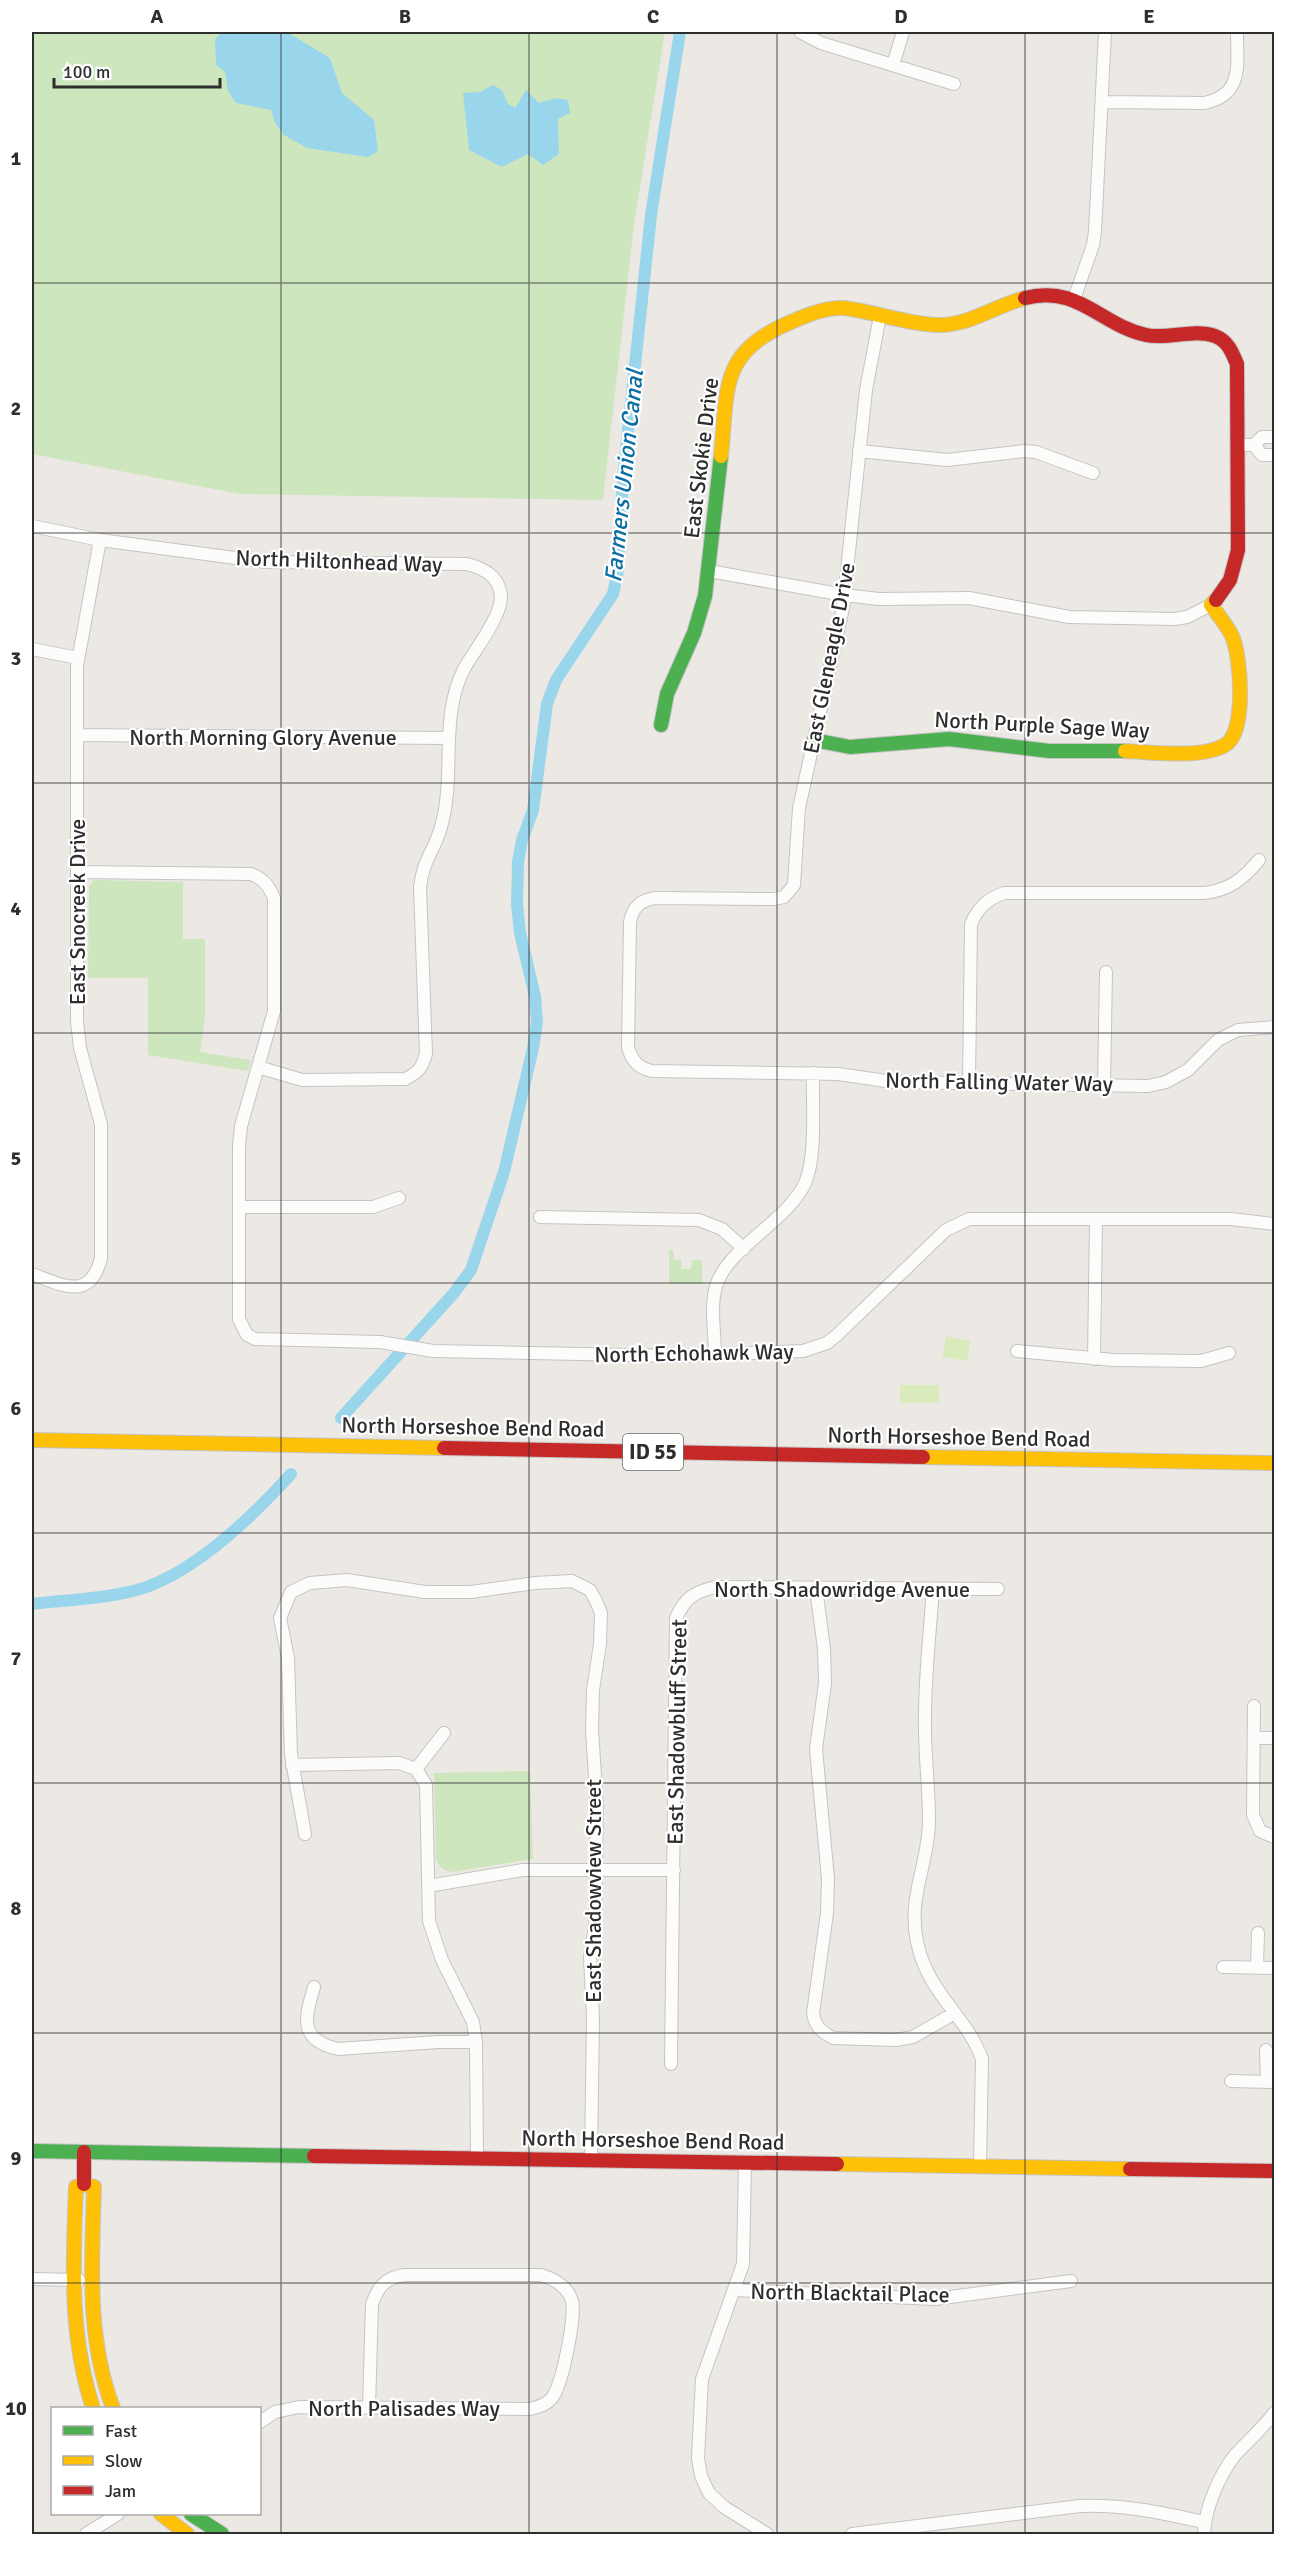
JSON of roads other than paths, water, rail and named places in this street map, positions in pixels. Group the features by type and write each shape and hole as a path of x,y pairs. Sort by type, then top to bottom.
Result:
{"main road":[{"path":"880,316 938,325 951,324 1028,297 1044,295 1074,299 1096,309 1129,330 1147,336 1205,334 1218,336 1227,342 1234,350 1238,364 1237,563 1228,586 1211,605"},
{"name":"East Skokie Drive","path":"661,725 667,694 698,621 710,571 729,383 742,352 760,337 808,314 841,308 880,316"},
{"name":"North Purple Sage Way","path":"814,740 850,747 949,739 1049,751 1193,752 1220,749 1230,742 1236,733 1238,721 1237,649 1232,636 1211,605"},
{"name":"North Horseshoe Bend Road","path":"32,1440 1275,1464"},
{"name":"North Horseshoe Bend Road","path":"32,2151 1275,2170"},
{"path":"84,2152 84,2184"},
{"path":"92,2407 82,2377 76,2338 74,2280 76,2187 84,2184 94,2187 95,2344 100,2369 112,2407"},
{"path":"161,2515 187,2535"},
{"path":"192,2515 222,2535"}],"street":[{"path":"800,32 820,43 954,84"},
{"path":"893,65 903,32"},
{"path":"1074,299 1093,246 1103,102 1105,32"},
{"path":"1103,102 1204,103 1217,100 1227,93 1234,83 1237,70 1237,32"},
{"name":"East Gleneagle Drive","path":"636,1065 628,1047 630,922 632,912 638,904 646,899 656,898 774,899 789,892 796,877 799,808 844,595 866,390 880,316"},
{"path":"1237,445 1254,445 1262,437 1275,437"},
{"path":"1254,445 1262,455 1275,455"},
{"path":"859,451 941,459 1024,451 1036,452 1093,473"},
{"name":"North Hiltonhead Way","path":"32,526 100,540 265,562 468,564 487,570 497,583 501,597 499,610 462,672 453,704 449,738"},
{"name":"East Snocreek Drive","path":"32,1274 70,1287 80,1287 90,1281 98,1271 101,1258 101,1124 80,1048 78,1030 77,735 78,658 100,540"},
{"path":"710,571 844,595 886,599 969,598 1081,618 1174,619 1187,617 1211,605"},
{"path":"32,649 78,658"},
{"name":"North Morning Glory Avenue","path":"77,735 449,738"},
{"path":"258,1067 302,1080 405,1079 417,1074 426,1054 420,887 422,867 441,827 449,766 449,738"},
{"path":"969,1084 971,924 982,904 1004,892 1215,892 1242,880 1259,860"},
{"path":"78,872 251,874 266,882 274,898 274,1011 241,1126 239,1207 373,1207 399,1198"},
{"path":"1104,1086 1106,972"},
{"name":"North Falling Water Way","path":"636,1065 652,1071 837,1074 894,1082 1148,1086 1166,1082 1188,1070 1218,1040 1238,1030 1275,1028"},
{"path":"715,1355 714,1297 723,1272 793,1201 807,1179 811,1153 813,1073"},
{"name":"North Echohawk Way","path":"239,1207 239,1319 247,1335 263,1340 380,1342 433,1351 715,1355 803,1351 827,1343 946,1230 957,1223 982,1218 1231,1219 1275,1224"},
{"path":"540,1217 699,1220 722,1229 744,1249"},
{"path":"1095,1359 1096,1219"},
{"path":"1017,1351 1095,1359 1201,1361 1229,1353"},
{"name":"East Shadowview Street","path":"292,1765 288,1658 280,1618 291,1592 310,1583 347,1580 425,1592 471,1592 535,1583 572,1581 590,1590 600,1613 600,1644 592,1730 597,1806 595,1926 590,1957 593,2017 591,2159"},
{"name":"North Shadowridge Avenue","path":"688,1598 699,1591 715,1587 998,1589"},
{"path":"816,1588 824,1648 825,1683 816,1749 828,1879 827,1913 813,2013 818,2028 833,2038 896,2040 913,2037 953,2014"},
{"path":"933,1589 925,1713 929,1821 913,1914 918,1946 929,1978 976,2043 982,2059 980,2165"},
{"name":"East Shadowbluff Street","path":"671,2064 676,1618 688,1598"},
{"path":"1254,1706 1253,1815 1260,1831 1275,1838"},
{"path":"416,1769 444,1733"},
{"path":"1254,1738 1275,1738"},
{"path":"305,1834 292,1765 399,1763 416,1769 426,1785 429,1921 442,1960 473,2022 476,2042 477,2158"},
{"path":"428,1886 523,1870 674,1870"},
{"path":"1257,1967 1258,1934"},
{"path":"1223,1967 1275,1968"},
{"path":"314,1987 306,2016 307,2027 314,2038 324,2046 350,2048 438,2042 476,2042"},
{"path":"1231,2081 1271,2082 1266,2050"},
{"path":"745,2163 744,2257 735,2290 702,2379 699,2402 698,2458 701,2476 709,2493 724,2508 767,2535"},
{"name":"North Palisades Way","path":"261,2421 275,2412 287,2408 531,2409 551,2401 562,2381 572,2300 554,2279 541,2275 404,2275 391,2277 377,2291 372,2304 369,2408"},
{"path":"32,2279 93,2280"},
{"name":"North Blacktail Place","path":"735,2290 935,2299 1071,2281"},
{"path":"852,2535 923,2530 1080,2506 1107,2505 1137,2508 1204,2528 1220,2481 1235,2456 1275,2413"},
{"path":"86,2535 116,2515"}],"water":[{"path":"222,32 287,32 330,58 342,93 374,120 378,151 368,157 307,148 284,135 275,123 271,110 236,103 228,91 225,72 216,65 215,39"},
{"path":"493,85 502,90 508,104 515,108 526,90 539,103 556,98 568,100 570,113 558,119 559,154 543,165 528,154 502,167 469,150 463,93 480,92"}],"waterway":[{"name":"Farmers Union Canal","path":"341,1418 454,1293 471,1270 504,1172 537,1022 535,996 520,933 517,904 518,862 522,840 533,810 547,704 556,680 613,594 618,570 623,478 651,215 680,32"},
{"name":"Farmers Union Canal","path":"32,1604 84,1599 137,1590 180,1571 221,1542 291,1474"}]}
